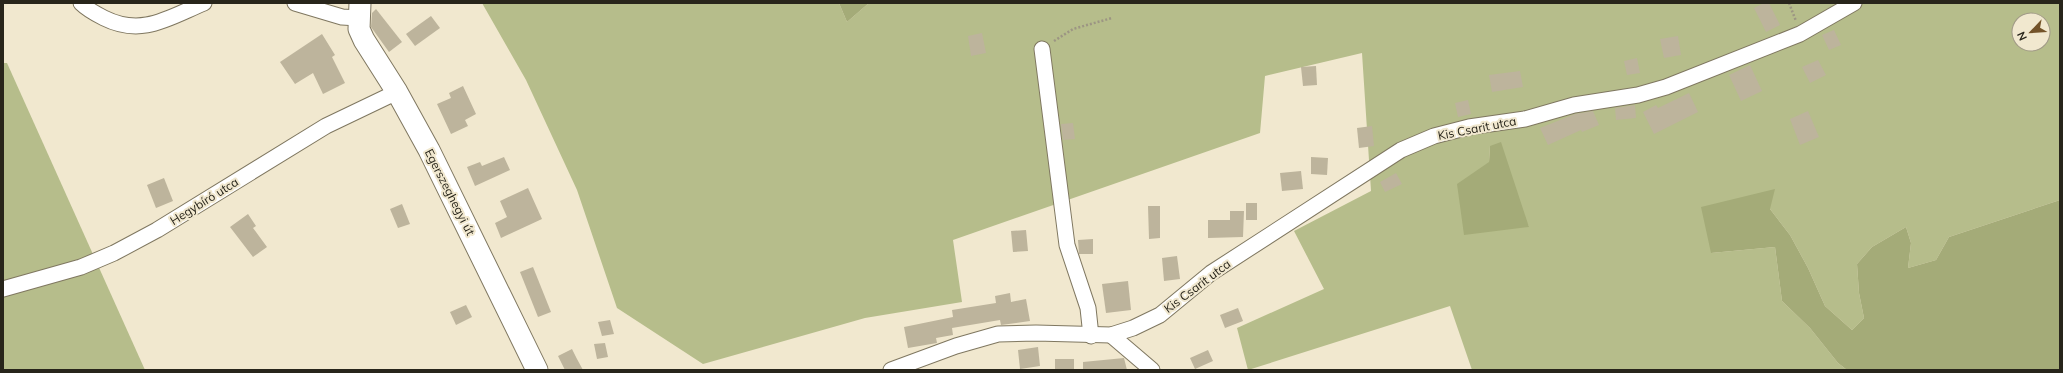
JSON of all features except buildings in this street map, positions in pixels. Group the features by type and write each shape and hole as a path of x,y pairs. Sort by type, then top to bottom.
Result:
{"street":[{"path":"81,3 114,23 128,27 140,27 152,25 204,3"},
{"path":"295,3 342,17 359,10"},
{"name":"Kis Csarit utca","path":"1111,335 1133,328 1160,315 1211,273 1401,150 1417,142 1469,127 1525,119 1574,105 1638,95 1666,87 1800,34 1854,3"},
{"name":"Egerszeghegyi út","path":"359,10 359,29 364,40 397,92 454,197 537,370"},
{"path":"1042,49 1067,245 1088,308 1091,336"},
{"name":"Hegybíró utca","path":"3,289 80,267 114,254 157,230 326,126 397,92"},
{"path":"891,370 956,346 998,334 1036,333 1091,336 1111,335 1152,370"}],"path":[{"path":"1789,3 1800,34"},
{"path":"1042,49 1073,29 1112,18"}],"green space":[{"path":"482,3 839,3 847,22 869,3 2060,3 2060,200 1949,237 1936,260 1908,268 1911,243 1906,227 1872,247 1857,264 1859,293 1864,318 1852,330 1825,306 1808,268 1790,235 1770,209 1711,253 1775,247 1782,301 1810,328 1838,363 1847,370 1472,370 1450,306 1248,370 1237,328 1324,289 1294,231 1371,191 1362,53 1265,76 1260,133 953,240 962,302 865,318 703,364 617,308 577,190 526,80","holes":["1490,146 1529,227 1489,162"]},
{"path":"839,3 869,3 847,22"},
{"path":"3,63 7,63 145,370 3,370"},
{"path":"1501,142 1529,227 1464,235 1457,184 1489,162 1490,146"},
{"path":"1775,189 1770,209 1790,235 1808,268 1825,306 1852,330 1864,318 1859,293 1857,264 1872,247 1906,227 1911,243 1908,268 1936,260 1949,237 2060,200 2060,370 1847,370 1838,363 1810,328 1782,301 1775,247 1711,253 1701,207"}]}
